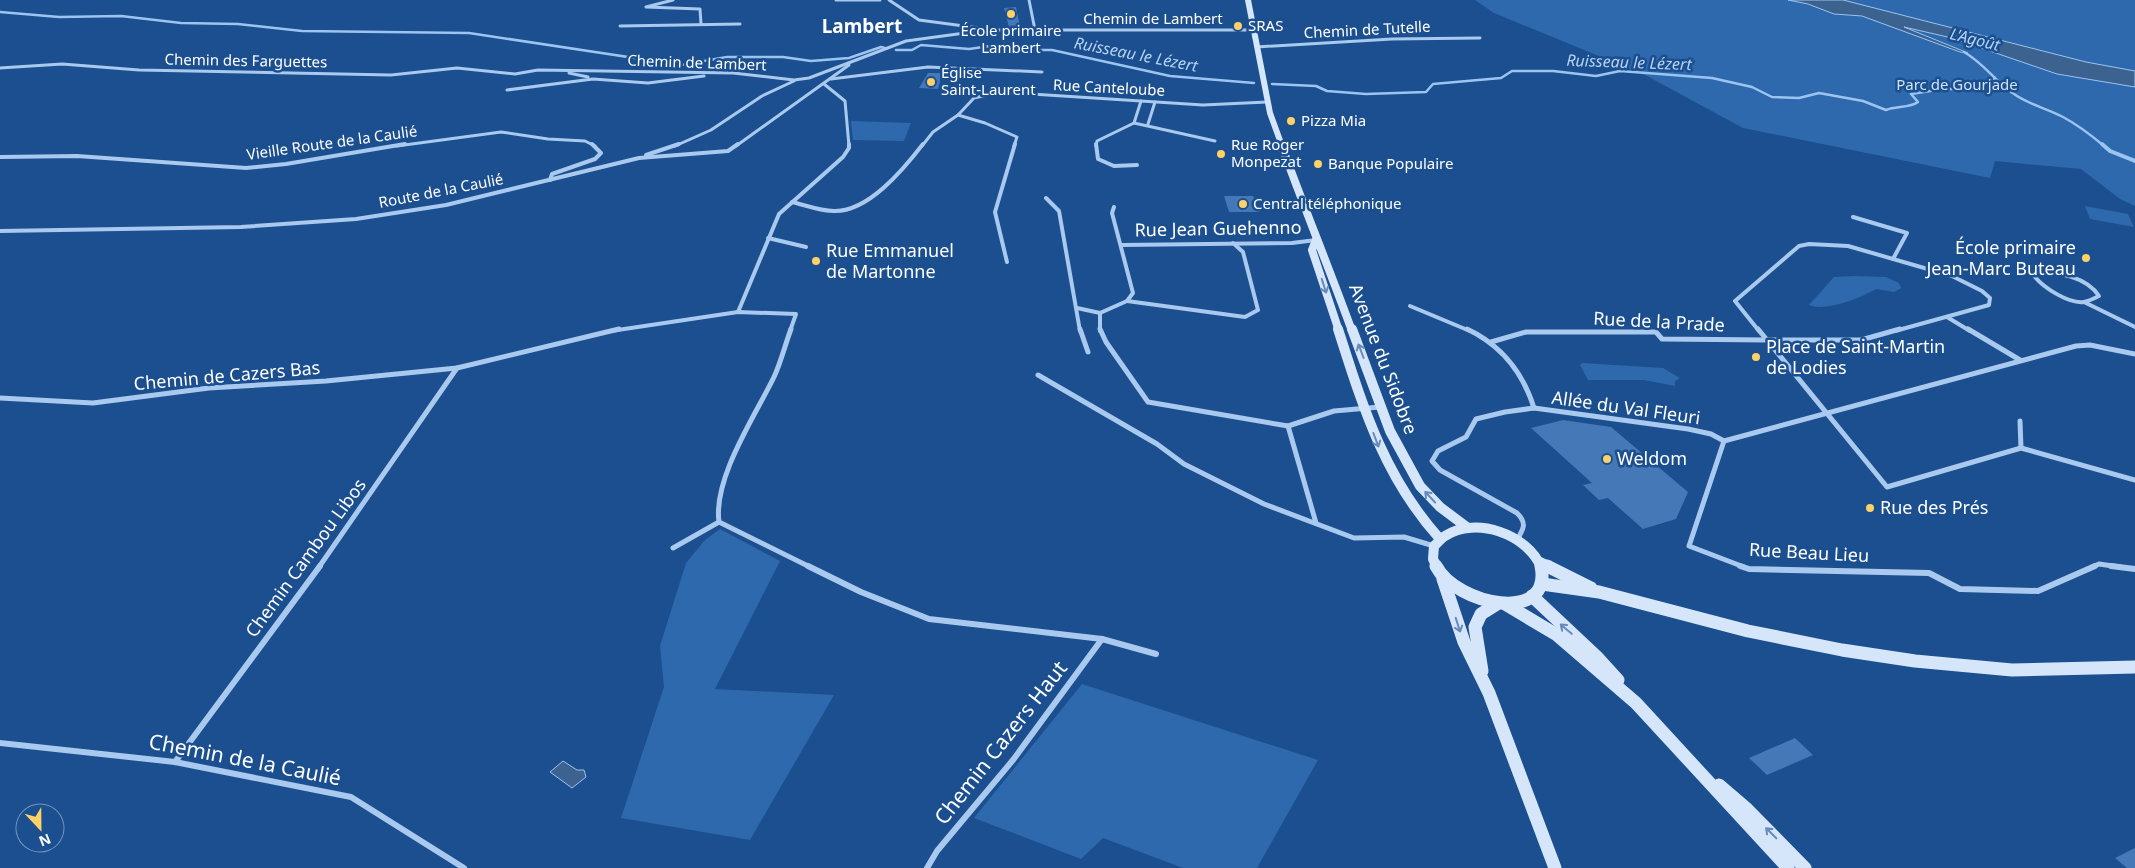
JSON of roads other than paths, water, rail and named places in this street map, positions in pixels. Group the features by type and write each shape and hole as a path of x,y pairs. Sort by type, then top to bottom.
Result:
{"main road":[{"name":"Avenue du Sidobre","path":"1248,0 1267,102 1316,240 1330,268 1371,376 1380,407 1390,431 1420,486 1440,507 1468,528"},
{"name":"Avenue du Sidobre","path":"1316,240 1312,250 1382,457 1403,494 1437,542"},
{"path":"1482,677 1476,627 1481,614 1501,604 1523,601 1532,596 1542,584 1544,573 1540,562 1531,550 1517,540 1502,532 1468,528 1447,533 1437,542 1434,562 1443,579 1464,642 1482,677 1528,792 1555,868"},
{"path":"1540,562 1599,592"},
{"path":"1443,579 1467,596 1501,604 1530,617 1557,635 1636,703"},
{"path":"1542,584 1599,592 1748,631 1842,650 1915,661 2012,670 2083,670 2135,667"},
{"path":"1532,596 1553,618 1605,664 1636,703 1788,868"},
{"path":"1693,763 1746,809 1805,868"}],"street":[{"path":"673,0 646,7 700,9 701,24"},
{"path":"836,0 880,0"},
{"path":"889,0 920,20 987,30"},
{"path":"1029,0 1035,30"},
{"path":"620,26 740,24"},
{"name":"Chemin de Lambert","path":"492,72 515,74 550,70 733,72 794,80 809,78 906,41 987,30 1254,30"},
{"name":"Chemin de Tutelle","path":"1256,47 1392,39 1480,38"},
{"name":"Route de la Caulié","path":"0,231 241,227 304,224 424,209 639,158 728,151 854,61"},
{"name":"Chemin des Farguettes","path":"0,68 62,64 290,74 391,75 457,68 492,72"},
{"path":"831,79 928,67 1042,72"},
{"path":"550,70 593,79 648,82 696,78 719,73"},
{"path":"507,90 593,79"},
{"path":"639,158 683,143 711,130 762,96 794,80"},
{"path":"738,312 779,214 843,158 849,148 845,101 824,84"},
{"name":"Rue Canteloube","path":"792,202 834,211 864,204 908,164 933,132 958,115 966,104 974,98 1001,92 1203,105 1267,102"},
{"path":"1134,123 1141,101"},
{"path":"1148,124 1155,102"},
{"path":"958,115 985,123 1017,137 995,212 1007,262"},
{"path":"1137,164 1114,166 1098,159 1095,149 1097,141 1134,123 1148,124 1158,130 1215,141"},
{"name":"Vieille Route de la Caulié","path":"0,157 77,156 246,168 286,164 437,139 501,132 548,139 585,141 596,146 601,153 594,159 552,174 550,180"},
{"path":"1046,198 1059,211 1078,308 1081,338 1088,352"},
{"path":"1078,308 1100,313 1127,301 1133,293 1112,213 1114,207"},
{"path":"1853,217 1906,233 1893,259 1848,246 1810,244 1799,246 1735,301 1887,487 2020,448 2135,480"},
{"path":"768,238 806,246"},
{"name":"Rue Jean Guehenno","path":"1121,245 1316,240"},
{"path":"1127,301 1244,317 1258,310 1243,252 1233,243"},
{"name":"Rue de la Prade","path":"1491,342 1526,332 1656,332 1662,339 1861,340 1989,305 1990,298 1982,291 1952,276 1893,259"},
{"path":"2084,302 2099,296 2097,291 2064,275 2048,271 2036,272 2035,276 2041,284 2071,300 2084,302 2135,327"},
{"path":"1410,306 1422,313 1461,326 1491,342 1514,364 1530,392 1534,408"},
{"name":"Chemin de Cazers Bas","path":"0,398 93,403 209,388 326,381 457,368 528,352 597,333 738,312 796,314 775,375 742,434 717,506 719,522"},
{"path":"1100,313 1100,332 1148,402 1288,426 1334,412 1380,407"},
{"path":"1947,318 2020,360"},
{"path":"1724,441 2020,360 2082,345 2135,354"},
{"name":"Chemin Cambou Libos","path":"174,762 347,528 457,368"},
{"path":"1038,375 1157,444 1184,464 1264,504 1354,538 1404,537 1437,542"},
{"name":"Allée du Val Fleuri","path":"1517,540 1525,527 1524,520 1518,513 1440,470 1432,461 1438,451 1466,437 1476,419 1515,409 1534,408 1688,429 1711,434 1724,441"},
{"path":"2020,422 2020,448"},
{"path":"1288,426 1316,523"},
{"name":"Rue Beau Lieu","path":"1724,441 1689,546 1749,569 1929,573 1960,589 2038,591 2098,564 2135,569"},
{"path":"673,548 719,522 862,592 928,619 1102,639 1156,654"},
{"name":"Chemin Cazers Haut","path":"927,868 931,858 961,826 1037,731 1102,639"},
{"name":"Chemin de la Caulié","path":"0,743 174,762 351,797 464,868"}],"water":[{"name":"L'Agoût","path":"1788,0 1843,0 2086,62 2135,71 2135,87 2057,74 1952,38 1904,27 1968,53 1960,52 1862,16 1834,14 1808,4"},
{"path":"563,761 577,770 584,770 586,777 572,788 550,772"}],"waterway":[{"path":"0,12 59,17 121,16 181,23 238,24 302,31 469,33 681,65 727,57 783,57 811,61 849,58 881,47 885,48"},
{"name":"Ruisseau le Lézert","path":"896,50 912,50 921,45 969,49 1004,44 1024,50 1052,50 1170,76 1254,83"},
{"name":"L'Agoût","path":"1964,52 2017,96 2069,120 2104,146"},
{"name":"Ruisseau le Lézert","path":"1272,84 1316,86 1327,91 1366,94 1426,92 1433,84 1501,78 1512,71 1553,71 1596,76 1620,71 1712,78 1752,87 1772,97 1799,98 1819,93 1863,101 1886,110 1918,102 1911,94 1943,89 1972,89 1995,79"},
{"path":"2102,144 2110,151 2135,161"}],"place":[{"name":"École primaire Lambert","path":"1011,14"},
{"name":"SRAS","path":"1238,26"},
{"name":"Église Saint-Laurent","path":"931,82"},
{"name":"Pizza Mia","path":"1291,121"},
{"name":"Rue Roger Monpezat","path":"1221,154"},
{"name":"Banque Populaire","path":"1318,164"},
{"name":"Central téléphonique","path":"1243,204"},
{"name":"École primaire Jean-Marc Buteau","path":"2086,258"},
{"name":"Rue Emmanuel de Martonne","path":"816,261"},
{"name":"Place de Saint-Martin de Lodies","path":"1756,357"},
{"name":"Weldom","path":"1607,459"},
{"name":"Rue des Prés","path":"1870,508"}],"district":[{"name":"Lambert","path":"862,26"}],"park label":[{"name":"Parc de Gourjade","path":"1957,85"}]}
